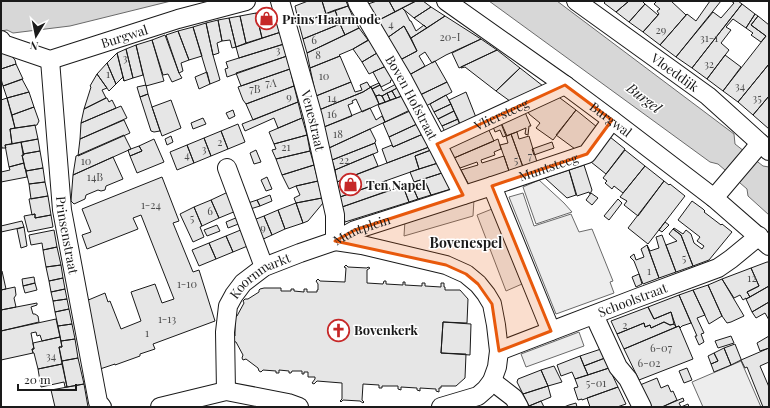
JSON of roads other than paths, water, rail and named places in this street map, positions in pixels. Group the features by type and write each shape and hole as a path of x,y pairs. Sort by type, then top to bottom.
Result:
{"street":[{"name":"Burgwal","path":"50,60 178,19 246,1"},
{"name":"Venestraat","path":"280,1 313,117 335,215 335,242"},
{"name":"Boven Hofstraat","path":"357,1 402,78 463,195"},
{"name":"Burgwal","path":"446,1 612,120 719,191 764,241"},
{"name":"Vloeddijk","path":"576,1 708,96 761,148"},
{"path":"2,42 50,60"},
{"name":"Prinsenstraat","path":"50,60 62,210 98,402 102,407"},
{"name":"Vliersteeg","path":"437,144 565,85"},
{"name":"Muntsteeg","path":"492,186 587,154 612,120"},
{"path":"719,191 761,148"},
{"path":"228,168 264,267"},
{"path":"492,186 551,331"},
{"name":"Muntplein","path":"335,242 355,230 492,186"},
{"name":"Schoolstraat","path":"498,351 718,268 764,241"},
{"name":"Muntplein","path":"335,242 362,245 446,265 466,274 478,284 486,294 492,304 496,325 498,351 497,367 492,381 478,396 441,407"},
{"name":"Koornmarkt","path":"226,391 225,332 228,306 234,295 243,283 264,267 300,253 335,242"},
{"path":"594,315 618,367 628,379 642,407"},
{"path":"492,381 514,398 519,407"},
{"path":"160,407 226,391 288,403 299,407"}],"water":[{"path":"1,1 171,1 70,26 13,33 7,30 1,31"},
{"name":"Burgel","path":"489,1 557,1 734,134 735,144 763,166 769,167 769,215 748,196 747,189 718,164 710,162"}],"place":[{"name":"Prins Haarmode","path":"266,19"},
{"name":"Ten Napel","path":"351,185"},
{"name":"Bovenkerk","path":"339,330"}],"district":[{"name":"Bovenespel","path":"466,243"}]}
